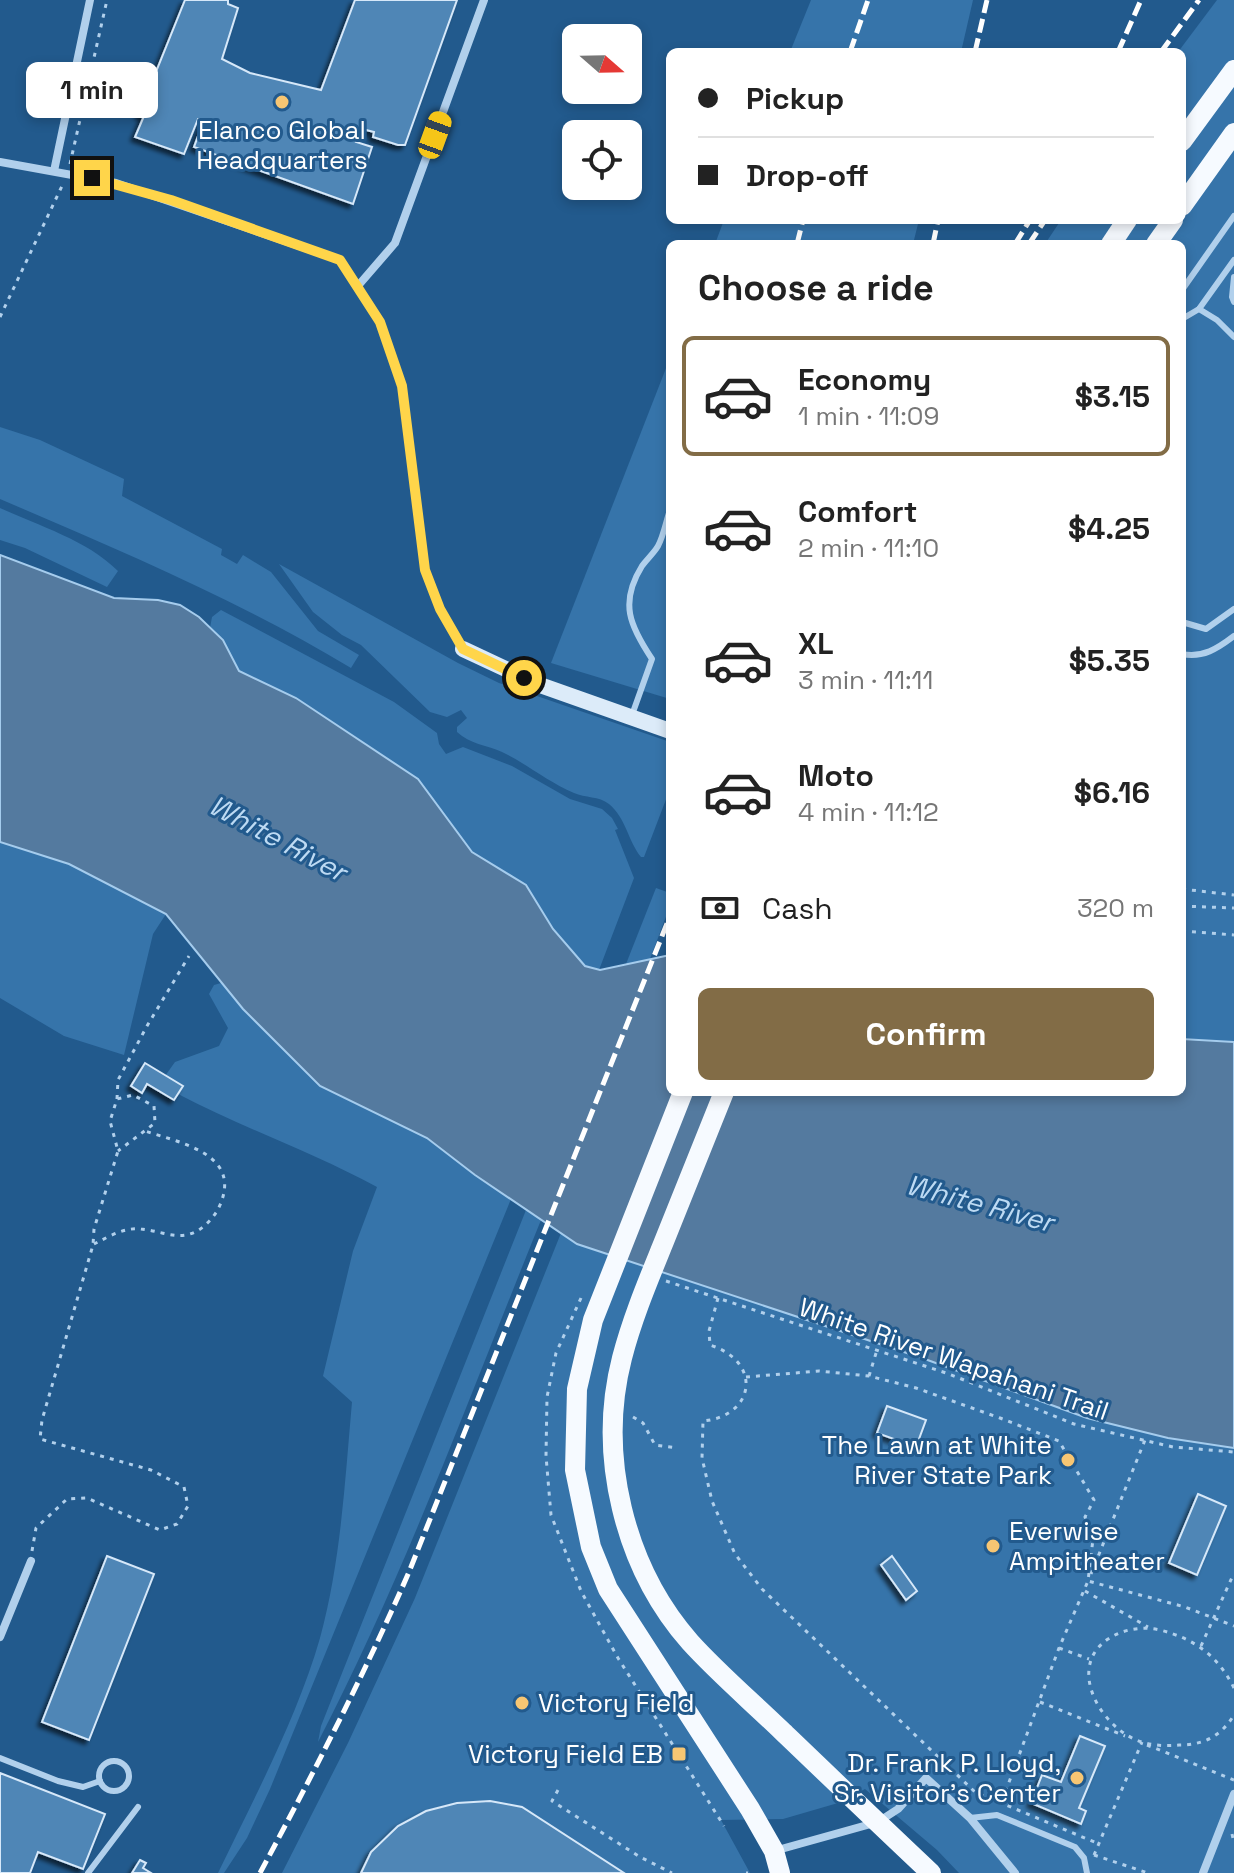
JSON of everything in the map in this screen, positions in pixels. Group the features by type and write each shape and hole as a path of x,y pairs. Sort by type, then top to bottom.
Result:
{"main road":[{"path":"1186,136 1234,70"},
{"path":"1186,200 1234,133"},
{"path":"681,1096 608,1281 583,1355 574,1414 575,1470 591,1547 608,1589 750,1809 774,1851 780,1873"},
{"path":"722,1096 643,1293 621,1360 613,1428 618,1488 624,1516 639,1559 664,1606 691,1642 931,1873"}],"street":[{"path":"54,171 90,0"},
{"path":"357,287 395,243 484,0"},
{"path":"0,162 116,183 340,260 380,322 402,386 425,570 440,609 463,649 540,685 666,730"},
{"path":"0,1637 31,1561"},
{"path":"774,1851 878,1822 898,1809 926,1778 970,1818 1015,1873"},
{"path":"1203,1873 1234,1794"}],"lane":[{"path":"1186,284 1234,216"},
{"path":"1225,228 1234,235"},
{"path":"1186,317 1199,309 1234,260"},
{"path":"1234,277 1234,302"},
{"path":"1199,309 1217,320 1234,337"},
{"path":"631,718 652,659 633,630 629,612 632,588 642,567 658,546 666,522"},
{"path":"1186,623 1206,629 1234,609"},
{"path":"1186,655 1196,657 1214,651 1234,636"},
{"path":"0,1758 58,1781 83,1787 100,1781"},
{"path":"109,1762 122,1763 129,1771 127,1783 120,1790 107,1789 100,1781 102,1768 109,1762"},
{"path":"88,1873 138,1807"},
{"path":"970,1818 997,1815 1075,1847 1084,1858 1087,1873"}],"path":[{"path":"75,145 107,0"},
{"path":"0,317 58,199"},
{"path":"1186,889 1234,895"},
{"path":"1186,906 1234,908"},
{"path":"1186,931 1234,935"},
{"path":"31,1561 36,1528 67,1499 87,1498 160,1530 177,1524 188,1506 184,1487 151,1470 40,1439 42,1420 118,1151 110,1121 117,1099 118,1080 189,956"},
{"path":"117,1099 133,1095 154,1106 155,1123 118,1151"},
{"path":"93,1245 121,1231 138,1228 187,1235 203,1228 218,1210 227,1189 224,1170 208,1156 189,1146 145,1131"},
{"name":"White River Wapahani Trail","path":"666,1281 949,1374 1074,1424 1173,1447 1234,1452"},
{"path":"718,1298 709,1331 710,1345 726,1349 737,1358 746,1377 745,1390 739,1404 728,1415 703,1421 702,1458 712,1501 735,1554 762,1589 975,1792 1099,1844"},
{"path":"869,1376 877,1350"},
{"path":"746,1377 819,1371 869,1376 926,1392 1059,1441 1094,1500 1085,1517 1093,1539 1088,1581"},
{"path":"633,1417 643,1423 655,1445 678,1448"},
{"path":"997,1815 1059,1648 1145,1440"},
{"path":"1201,1646 1234,1573"},
{"path":"1088,1581 1185,1607 1234,1626"},
{"path":"1084,1591 1152,1628 1201,1646 1218,1660 1234,1688"},
{"path":"1152,1628 1132,1629 1113,1636 1099,1645 1089,1659 1087,1673 1100,1709 1124,1733 1142,1742 1164,1746 1207,1741 1222,1732 1234,1716"},
{"path":"1059,1648 1089,1659"},
{"path":"1040,1702 1234,1780"},
{"path":"1094,1855 1142,1742"},
{"path":"558,1790 552,1801 640,1857 672,1873"},
{"path":"1084,1858 1094,1855 1148,1873"}],"shaded area":[{"path":"811,0 973,0 962,48 792,48"},
{"path":"1217,0 1234,0 1234,1873 959,1873 937,1850 865,1789 838,1803 783,1819 721,1820 750,1873 282,1873 348,1743 415,1598 561,1233 667,1096 1186,1096 1186,240 1048,240 1058,224 1186,224 1186,48 1181,48"},
{"path":"722,224 918,224 914,240 716,240"},
{"path":"666,368 666,698 551,663"},
{"path":"0,427 40,440 124,479 122,496 222,549 221,555 237,564 243,555 271,572 318,631 359,655 351,668 223,599 0,499"},
{"path":"0,508 77,542 118,571 107,587 25,548 0,540"},
{"path":"279,564 499,683 666,741 666,799 644,857 637,851 619,816 609,804 574,793 502,752 462,736 457,732 457,727 467,718 461,710 447,717 430,712 361,645 342,635 313,612"},
{"path":"221,610 394,702 437,733 439,744 446,754 463,747 512,766 570,799 602,809 612,818 634,878 599,970 585,966 553,929 526,885 472,852 417,779 296,698 239,671 223,640 210,628 212,617"},
{"path":"0,842 69,864 166,914 153,934 124,1055 64,1036 0,998"},
{"path":"656,888 666,892 666,917 650,959 626,964"},
{"path":"221,983 320,1086 427,1138 511,1199 270,1789 247,1838 224,1873 218,1873 287,1728 310,1668 327,1609 341,1520 352,1402 323,1376 353,1251 377,1187 178,1094 182,1086 165,1076 175,1062 219,1046 228,1028 209,994 214,985"},
{"path":"526,1210 541,1220 408,1549 318,1742 321,1726"}],"water":[{"name":"White River","path":"0,555 114,598 158,600 180,605 199,617 223,640 239,671 296,698 418,779 472,852 526,885 553,929 585,966 600,970 666,956 666,1096 1186,1096 1186,1039 1234,1042 1234,1448 1168,1438 1087,1418 922,1358 577,1244 475,1175 427,1138 320,1086 243,1009 166,914 69,864 0,842"}],"building":[{"name":"Elanco Global Headquarters","path":"185,0 228,0 228,4 238,8 222,59 250,73 321,90 355,0 457,0 405,145 373,137 374,132 362,129 356,142 372,147 353,204 194,147 204,120 198,119 184,154 135,137 144,116 139,114"},
{"path":"145,1063 183,1086 174,1100 147,1084 142,1093 131,1086"},
{"path":"887,1406 926,1420 916,1447 877,1433"},
{"path":"1198,1494 1226,1506 1197,1575 1169,1563"},
{"path":"107,1556 154,1574 89,1740 42,1722"},
{"path":"892,1556 917,1591 906,1600 881,1565"},
{"name":"Dr. Frank P. Lloyd, Sr. Visitor's Center","path":"1080,1736 1105,1746 1079,1808 1086,1811 1081,1824 1031,1803 1042,1775 1061,1782"},
{"path":"0,1773 105,1814 83,1869 38,1852 30,1873 0,1873"},
{"path":"490,1801 522,1807 624,1873 361,1873 371,1852 398,1826 426,1811 457,1803"},
{"path":"140,1860 146,1863 143,1868 151,1873 132,1873"}],"railway":[{"path":"851,48 868,0"},
{"path":"976,48 987,0"},
{"path":"1120,48 1141,0"},
{"path":"1164,48 1199,0"},
{"path":"798,240 802,224"},
{"path":"934,240 937,224"},
{"path":"1018,240 1028,224"},
{"path":"1032,240 1042,224"},
{"path":"260,1873 338,1724 409,1572 666,926"}],"place":[{"name":"Elanco Global Headquarters","path":"282,102"},
{"name":"The Lawn at White River State Park","path":"1068,1460"},
{"name":"Everwise Ampitheater","path":"993,1546"},
{"name":"Victory Field","path":"522,1703"},
{"name":"Victory Field EB","path":"679,1754"},
{"name":"Dr. Frank P. Lloyd, Sr. Visitor's Center","path":"1077,1778"}],"route":[{"path":"92,178 171,200 340,260 380,322 402,386 425,570 440,609 463,649 524,678"}]}
